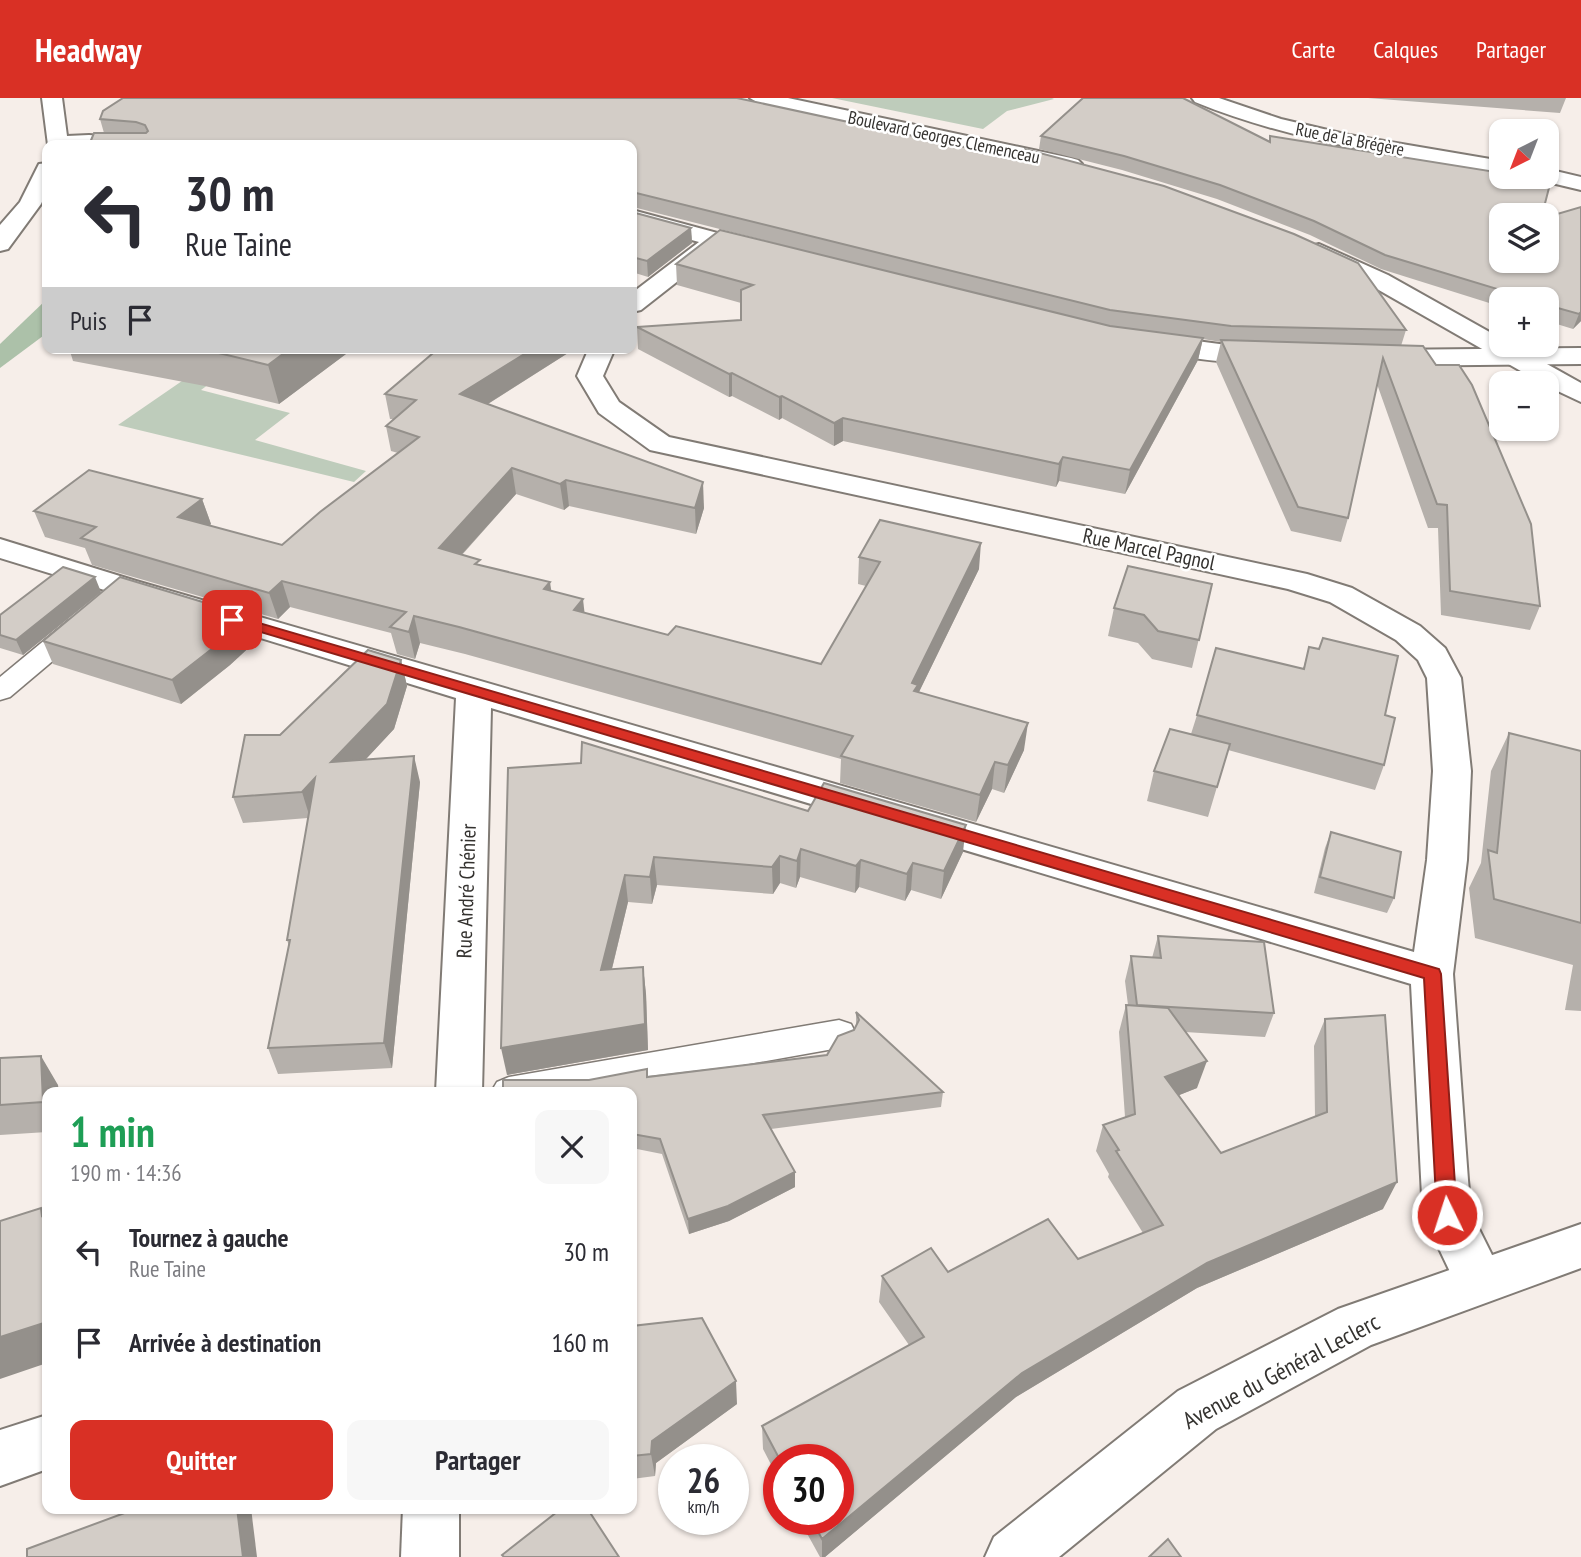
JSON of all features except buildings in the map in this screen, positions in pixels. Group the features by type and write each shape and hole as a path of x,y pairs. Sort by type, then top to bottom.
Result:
{"street":[{"path":"52,98 57,140"},
{"name":"Boulevard Georges Clemenceau","path":"760,98 994,146 1092,170"},
{"name":"Rue de la Brégère","path":"1202,98 1238,114 1311,132 1489,165"},
{"path":"1559,178 1581,184"},
{"path":"0,244 30,204 42,179"},
{"path":"637,218 783,257"},
{"path":"637,300 716,240"},
{"path":"1300,242 1379,280 1489,341"},
{"path":"1134,340 1227,353 1292,355"},
{"name":"Rue Marcel Pagnol","path":"599,354 590,376 609,407 660,444 1296,581 1341,595 1408,633 1433,655 1444,678 1452,771 1447,860 1432,974"},
{"path":"1356,357 1489,356"},
{"path":"1559,356 1581,356"},
{"path":"1517,357 1581,394"},
{"path":"0,548 107,603 474,690 1432,974 1447,1215 1480,1281"},
{"name":"Rue André Chénier","path":"459,1087 474,690"},
{"name":"Avenue du Général Leclerc","path":"1014,1557 1197,1410 1356,1326 1581,1246"},
{"path":"0,1458 42,1444"},
{"path":"430,1557 431,1514"}],"lane":[{"path":"0,691 107,603"},
{"path":"537,1087 839,1034"}],"green space":[{"path":"832,98 1054,99 1007,111 983,129"},
{"path":"42,304 42,337 0,368 0,344"},
{"path":"221,354 249,354 201,390 290,413 255,440 366,471 354,482 118,425"}],"route":[{"path":"232,620 1432,974 1447,1215"}]}
